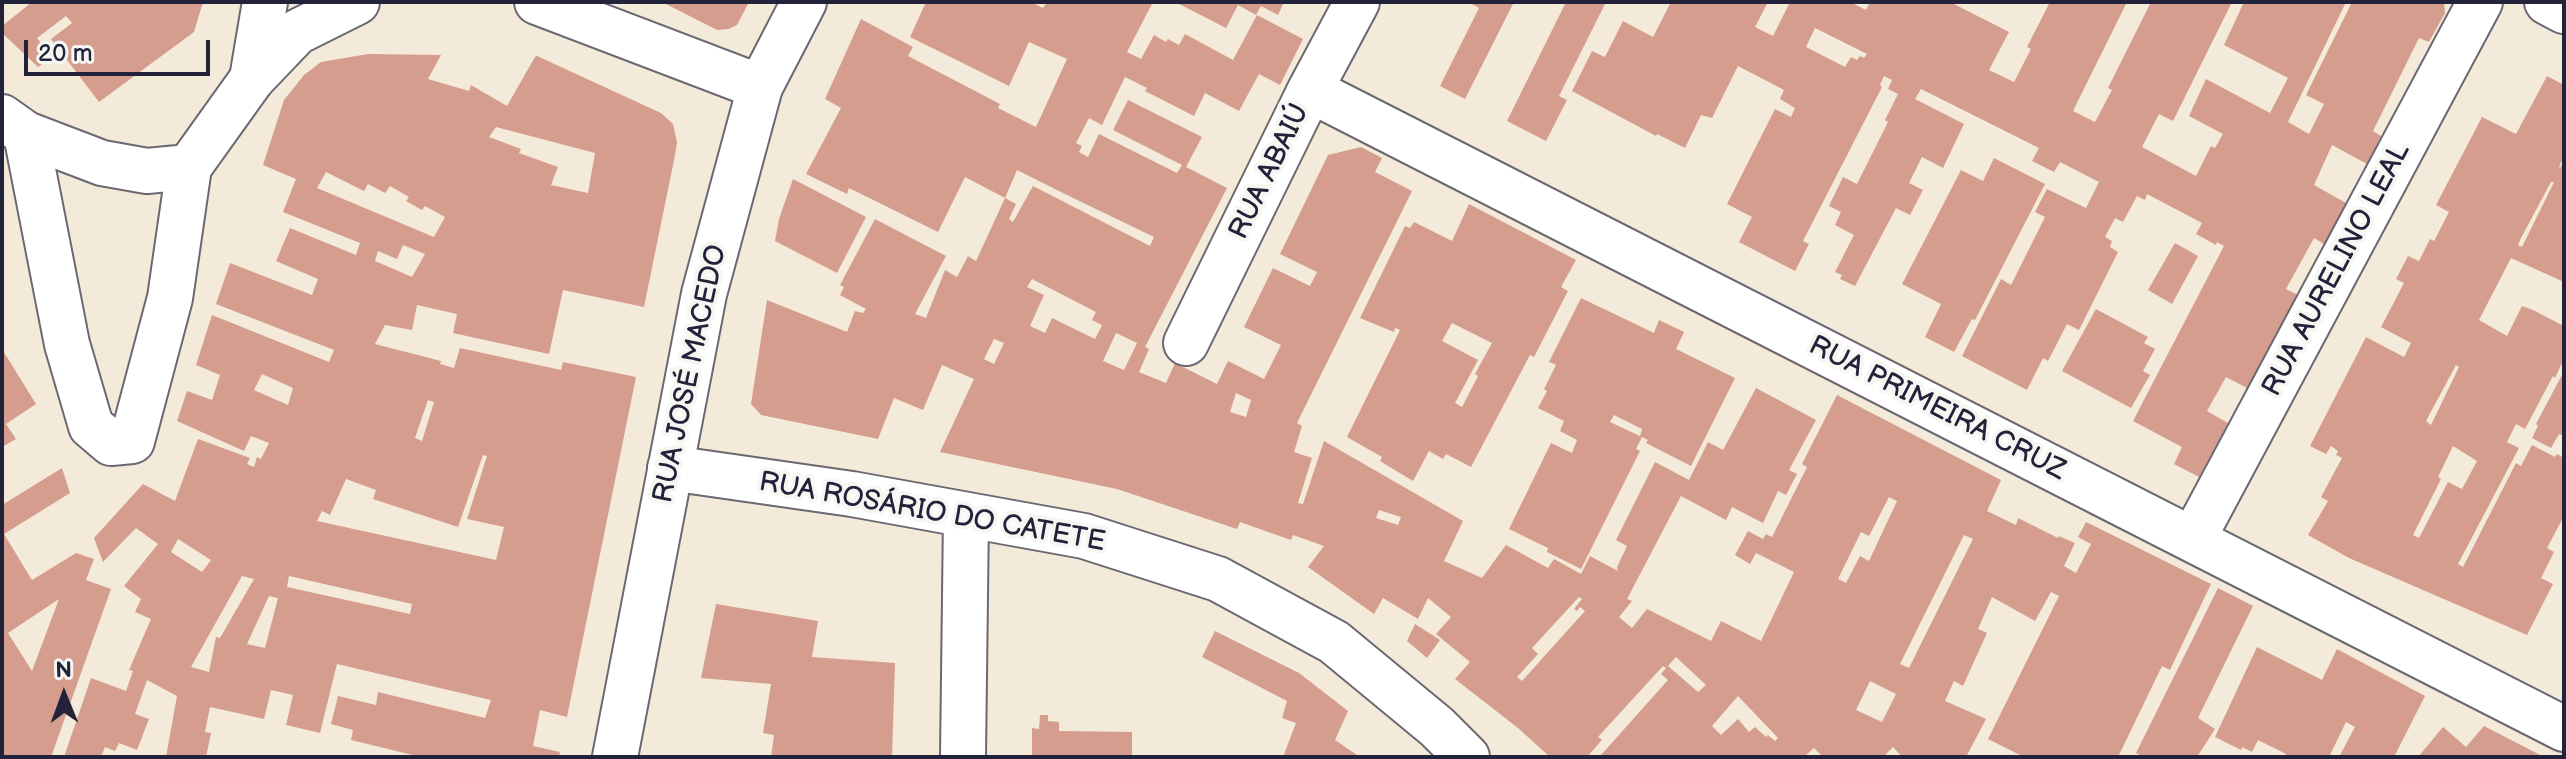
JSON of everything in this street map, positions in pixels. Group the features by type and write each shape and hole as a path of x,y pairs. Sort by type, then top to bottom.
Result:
{"street":[{"path":"252,79 265,2"},
{"path":"14,126 67,344 91,426 111,443 132,441 170,298 189,167 252,79 297,32 357,2"},
{"path":"537,2 760,87"},
{"name":"RUA JOSÉ MACEDO","path":"615,757 704,294 760,87 804,2"},
{"name":"RUA ABAIÚ","path":"1186,343 1310,90 1357,2"},
{"name":"RUA AURELINO LEAL","path":"2193,539 2480,2"},
{"path":"2547,2 2564,11"},
{"name":"RUA PRIMEIRA CRUZ","path":"1310,90 2564,729"},
{"path":"14,126 102,163 147,171 189,167"},
{"name":"RUA ROSÁRIO DO CATETE","path":"670,468 852,494 1084,536 1218,579 1334,642 1437,727 1467,757"},
{"path":"963,757 966,515"}],"building":[{"path":"32,2 203,2 194,32 99,102 51,39 72,23 66,16 37,38 52,57 38,67 2,33 2,26"},
{"path":"662,2 749,2 737,25 717,30"},
{"path":"926,2 1031,2 1043,8 1047,2 1153,2 1127,52 1141,59 1154,35 1179,45 1185,34 1233,60 1257,15 1303,39 1280,85 1259,74 1239,111 1205,93 1194,116 1125,77 1102,125 1089,118 1076,143 1082,146 1079,152 1088,157 1099,134 1177,173 1182,165 1113,130 1128,100 1202,137 1186,167 1227,188 1145,347 1149,349 1139,372 1166,383 1175,363 1217,384 1228,361 1264,379 1281,345 1244,327 1273,268 1310,286 1317,272 1280,254 1328,155 1361,147 1382,158 1375,172 1412,191 1297,423 1302,426 1294,452 1312,458 1298,503 1303,504 1324,441 1463,521 1444,561 1482,578 1506,545 1548,568 1554,559 1581,574 1590,556 1618,571 1627,546 1616,540 1655,462 1689,480 1708,442 1723,450 1756,388 1816,420 1789,470 1797,474 1786,495 1778,491 1763,523 1732,507 1726,520 1681,496 1627,599 1632,601 1619,617 1632,628 1647,609 1711,641 1721,621 1761,641 1794,572 1756,553 1750,564 1735,555 1748,531 1763,539 1766,534 1772,537 1807,467 1802,464 1837,395 2001,480 1987,511 2016,525 2018,518 2075,543 2064,566 2076,573 2091,544 2078,537 2086,522 2211,584 2170,670 2162,666 2118,757 2024,757 1988,739 2059,596 2051,592 2035,621 1992,597 1978,629 1987,633 1963,686 1954,681 1945,701 1986,719 1966,757 1902,757 1893,747 1883,757 1823,757 1814,748 1804,757 1603,757 1601,755 1668,680 1661,674 1666,668 1663,666 1598,737 1602,740 1587,757 1550,757 1455,679 1470,662 1436,634 1451,617 1428,598 1418,619 1383,598 1374,614 1308,567 1324,546 1293,535 1291,540 1240,522 1237,529 1117,489 940,452 974,379 942,365 923,410 894,398 878,439 761,415 751,404 767,300 847,332 855,311 863,313 866,309 840,295 844,287 840,285 875,219 946,256 915,314 926,318 945,270 957,277 968,256 976,261 1005,198 965,177 938,232 849,188 847,194 806,174 841,108 825,99 861,19 913,47 908,56 1000,104 998,108 1036,127 1067,59 1029,42 1009,86 910,37","holes":["1017,170 1154,237 1150,246 1033,186 1013,222 1009,219 1016,204 1005,198","1032,279 1096,312 1092,320 1102,325 1095,339 1052,318 1045,333 1030,326 1044,295 1027,287","1116,333 1137,343 1124,370 1103,361","994,339 1004,343 994,364 984,359","1236,393 1251,400 1246,417 1230,412","1889,497 1897,501 1869,561 1860,556 1846,583 1838,579 1861,532 1869,536","1379,510 1401,517 1398,525 1376,518","1964,535 1973,539 1909,668 1900,664","1579,597 1582,599 1574,609 1577,611 1580,607 1585,611 1522,681 1517,677 1538,654 1532,648","1676,657 1706,685 1698,692 1668,666","1870,681 1896,694 1882,722 1856,710","1738,696 1778,738 1775,741 1768,735 1766,737 1755,727 1749,732 1738,719 1721,735 1712,726"]},
{"path":"1180,2 1284,2 1278,15 1261,6 1256,15 1238,5 1226,28"},
{"path":"1468,2 1514,2 1465,99 1440,86 1479,8"},
{"path":"1566,2 1606,2 1559,96 1567,100 1546,141 1507,121"},
{"path":"1671,2 1768,2 1755,27 1773,36 1790,2 1850,2 1866,10 1870,2 1950,2 2009,32 1989,70 2014,82 2031,49 2027,47 2050,2 2127,2 2073,111 2095,122 2112,90 2108,88 2151,2 2232,2 2173,121 2159,114 2142,147 2196,176 2211,146 2215,148 2223,134 2189,116 2206,79 2270,113 2288,78 2224,45 2244,2 2346,2 2288,122 2309,134 2324,104 2306,95 2352,2 2444,2 2445,13 2429,42 2419,38 2373,131 2381,136 2367,164 2332,145 2314,185 2346,203 2345,208 2324,244 2314,238 2286,289 2298,295 2247,388 2226,377 2207,411 2228,423 2199,477 2174,464 2182,447 2133,421 2224,246 2196,234 2202,223 2147,194 2145,200 2137,196 2123,222 2115,218 2105,237 2112,241 2110,247 2118,252 2079,330 2067,324 2048,361 2043,358 2027,390 1962,356 2001,279 2011,285 2045,217 2035,212 2047,189 2086,208 2099,182 2060,162 2054,172 2032,161 2039,148 1921,89 1915,99 1964,124 1943,168 1922,157 1909,183 1923,190 1910,215 1896,208 1855,286 1840,279 1842,275 1835,272 1854,235 1835,225 1841,212 1829,206 1843,177 1857,184 1888,122 1885,120 1898,94 1888,89 1892,80 1884,76 1882,87 1803,241 1809,244 1795,271 1739,242 1752,217 1727,204 1775,109 1791,117 1795,108 1780,99 1784,90 1738,66 1712,118 1701,115 1685,148 1572,91 1592,51 1605,57 1623,21 1653,37","holes":["1815,28 1867,54 1857,60 1851,57 1845,67 1806,47"]},
{"path":"368,54 441,55 428,79 469,91 471,85 507,106 537,56 661,113 673,124 677,142 675,155 644,307 563,290 549,354 453,333 457,314 417,305 412,330 385,325 375,344 441,361 440,364 454,368 460,348 561,370 563,362 636,377 567,717 540,710 533,746 560,752 559,757 421,757 351,740 353,730 331,724 338,696 376,705 378,692 485,718 491,700 337,664 320,733 286,725 293,695 271,690 264,719 210,707 205,732 211,733 206,757 166,757 177,696 147,680 135,714 149,719 137,750 119,743 115,751 105,747 101,757 64,757 91,678 126,691 133,671 129,670 151,619 135,612 141,599 124,586 158,544 136,528 103,562 94,538 143,484 175,501 198,439 250,458 247,464 254,467 257,457 261,459 269,443 251,436 244,451 177,421 187,391 212,400 220,375 196,365 212,315 329,362 334,350 216,304 230,263 312,295 318,279 276,261 290,228 356,255 360,243 283,212 296,179 263,165 284,100 304,75 321,62","holes":["496,127 595,153 588,193 551,185 558,167 519,153 521,149 489,137","326,172 364,191 368,184 385,193 390,186 409,197 406,201 422,210 425,206 445,217 434,237 317,188","403,245 425,254 412,277 375,261 378,251 397,259","262,374 293,388 288,405 254,390","428,400 434,402 422,441 415,438","483,455 487,456 467,519 504,527 496,560 317,521 322,511 330,515 346,479 376,490 373,499 458,527","178,539 211,560 202,572 171,552","242,576 254,579 220,638 216,637 209,672 191,667","289,576 412,604 410,614 287,587","269,596 278,598 265,648 247,644"]},
{"path":"2547,76 2564,85 2564,156 2559,167 2564,161 2564,282 2511,258 2479,320 2507,336 2522,306 2564,326 2564,364 2555,378 2553,376 2525,429 2516,424 2507,442 2519,448 2458,564 2463,567 2516,463 2521,466 2532,445 2555,457 2557,454 2564,458 2564,516 2547,548 2554,552 2541,578 2553,584 2527,635 2349,558 2308,535 2328,501 2321,497 2342,458 2331,446 2326,454 2310,446 2366,337 2404,357 2411,343 2381,327 2404,283 2396,279 2408,256 2419,261 2430,239 2434,241 2449,212 2436,205 2482,117 2516,134","holes":["2551,182 2554,182 2522,247 2518,245 2521,238","2456,365 2459,367 2431,425 2426,421","2453,446 2477,461 2462,489 2448,482 2419,538 2413,535 2441,479 2438,477"]},
{"path":"1994,158 2045,184 1975,320 1972,319 1954,352 1925,337 1941,304 1902,284 1961,170 1983,181"},
{"path":"793,179 866,217 837,273 775,241"},
{"path":"1469,204 1576,260 1561,287 1568,291 1471,467 1446,454 1443,459 1429,451 1413,481 1380,461 1382,457 1347,437 1400,330 1395,328 1394,332 1360,318 1405,226 1410,228 1414,222 1452,241","holes":["1452,323 1492,343 1475,374 1478,376 1462,407 1455,403 1478,360 1442,341"]},
{"path":"2175,243 2198,256 2172,304 2148,290"},
{"path":"1581,298 1654,333 1659,320 1684,332 1676,349 1735,378 1691,466 1646,443 1648,440 1642,437 1636,449 1640,451 1581,569 1509,529 1551,443 1572,453 1577,440 1560,431 1564,421 1538,408 1556,365 1549,362","holes":["1614,415 1642,429 1642,437 1610,422"]},
{"path":"2096,309 2148,337 2144,343 2155,349 2143,371 2150,375 2131,408 2062,371"},
{"path":"2,349 36,404 6,424 16,439 2,447"},
{"path":"2564,371 2564,436 2559,434 2551,448 2532,438 2538,426 2536,424"},
{"path":"62,468 70,493 4,534 32,580 76,553 94,559 86,580 111,589 51,757 2,757 2,505","holes":["59,599 32,671 8,633"]},
{"path":"2218,588 2253,606 2198,718 2215,729 2197,757 2143,757 2136,753"},
{"path":"716,604 818,621 812,657 895,663 892,757 771,757 774,735 763,733 771,684 701,678"},
{"path":"1415,624 1440,640 1427,658 1407,641"},
{"path":"1215,631 1299,673 1348,711 1335,740 1360,757 1283,757 1296,723 1282,718 1287,701 1202,657"},
{"path":"2257,647 2322,680 2337,649 2425,696 2394,757 2339,757 2355,727 2346,722 2329,757 2284,757 2286,754 2258,740 2252,752 2215,737"},
{"path":"1040,715 1048,715 1048,721 1059,722 1059,731 1132,732 1132,757 1032,757 1032,728 1039,729"},
{"path":"2484,726 2544,757 2418,757 2443,727 2466,747"}]}
